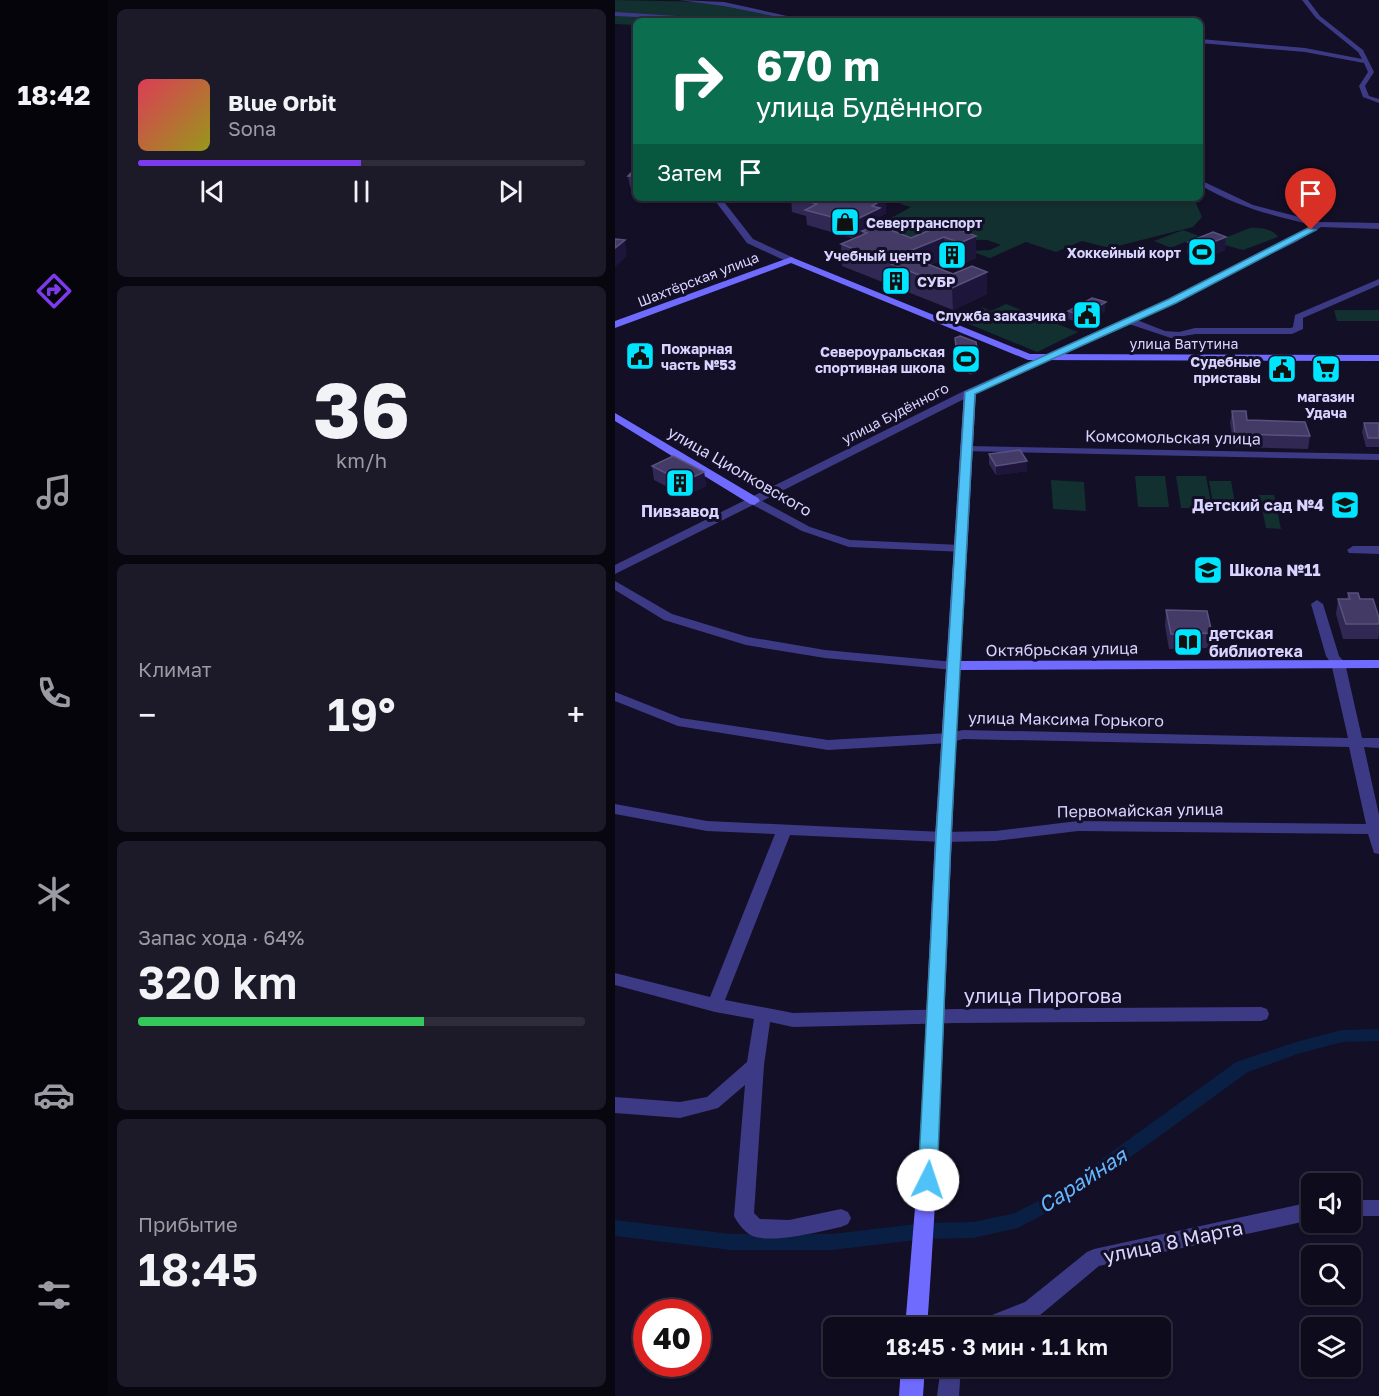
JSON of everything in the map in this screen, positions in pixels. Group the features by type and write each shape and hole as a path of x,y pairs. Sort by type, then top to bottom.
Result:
{"street":[{"path":"682,0 725,4 793,18"},
{"path":"1305,0 1318,17 1361,51 1371,72 1362,86 1366,97 1379,101"},
{"path":"615,14 677,18"},
{"path":"1203,41 1305,50 1367,62"},
{"path":"1203,184 1250,207 1319,224 1379,226"},
{"path":"719,201 750,241 791,260"},
{"name":"улица Будённого","path":"615,570 970,392 1130,321 1285,244 1319,224"},
{"name":"Шахтёрская улица","path":"615,325 791,260"},
{"name":"улица Ватутина","path":"791,260 1028,357 1379,358"},
{"path":"1130,321 1174,337 1185,336 1195,331 1292,331 1298,329 1297,317 1379,282"},
{"path":"917,1317 929,1160 943,837 970,392"},
{"name":"улица Циолковского","path":"615,416 754,501 806,529 849,543 961,549"},
{"name":"Комсомольская улица","path":"966,449 1379,457"},
{"path":"1353,550 1379,550"},
{"name":"Октябрьская улица","path":"615,585 667,617 745,641 825,654 954,666 1379,664"},
{"path":"1317,604 1333,656 1338,663 1377,829 1379,849"},
{"name":"улица Максима Горького","path":"615,696 678,722 828,745 949,738 963,734 1379,743"},
{"name":"Первомайская улица","path":"615,808 707,826 943,837 995,836 1078,826 1377,829"},
{"path":"715,1005 784,831"},
{"name":"улица Пирогова","path":"615,979 715,1005 793,1020 1261,1014"},
{"path":"763,1014 755,1065 744,1216 755,1228 789,1229 841,1218"},
{"path":"615,1105 680,1110 713,1103 755,1065"},
{"path":"1361,1208 1379,1208"},
{"name":"улица 8 Марта","path":"1012,1317 1032,1309 1093,1258 1301,1212"},
{"path":"911,1396 912,1377"},
{"path":"948,1396 950,1377"}],"green space":[{"path":"615,0 708,2 785,16 779,18 633,18 633,25 615,24"},
{"path":"906,201 1195,201 1202,217 1193,227 1110,248 1082,241 1056,252 1026,242 990,258 970,251 990,250 1001,245 987,240 865,239 885,226 880,224 911,207 900,204"},
{"path":"1250,228 1266,229 1278,237 1243,250 1221,244 1222,239"},
{"path":"1183,230 1199,236 1171,248 1154,241"},
{"path":"1006,304 1078,332 1037,352 957,319 982,307 991,311"},
{"path":"1334,310 1379,310 1379,321 1337,321"},
{"path":"1135,476 1165,476 1169,507 1138,507"},
{"path":"1176,476 1206,476 1212,508 1181,508"},
{"path":"1051,480 1084,482 1086,511 1053,509"},
{"path":"1209,481 1231,481 1235,503 1213,503"},
{"path":"1259,495 1274,495 1281,529 1266,528"}],"building":[{"path":"806,201 880,201 872,206 880,208 851,222 805,210 817,204"},
{"path":"945,224 976,236 960,243 944,237 902,254 953,274 972,266 987,272 952,288 841,244 867,233 862,231 878,225 911,238"},
{"path":"1213,232 1226,237 1201,247 1188,242"},
{"path":"615,239 625,240 615,248"},
{"path":"1092,298 1106,302 1082,316 1068,311"},
{"path":"960,336 976,342 979,358 971,362 957,356 955,338"},
{"path":"1232,411 1246,411 1247,420 1305,422 1310,436 1235,434"},
{"path":"1364,423 1379,423 1379,438 1368,438"},
{"path":"1020,450 1027,461 996,466 989,454"},
{"path":"673,456 704,472 683,482 652,466"},
{"path":"1348,593 1358,593 1360,599 1373,599 1379,624 1346,624 1338,599 1350,599"},
{"path":"1166,610 1207,611 1212,633 1171,634"}],"waterway":[{"name":"Сарайная","path":"615,1228 731,1242 832,1242 925,1231 973,1230 1018,1220 1065,1195 1242,1067 1296,1048 1342,1036 1379,1035"}],"place":[{"name":"Севертранспорт","path":"845,222"},
{"name":"Хоккейный корт","path":"1202,252"},
{"name":"Учебный центр","path":"952,255"},
{"name":"СУБР","path":"896,281"},
{"name":"Служба заказчика","path":"1087,315"},
{"name":"Пожарная часть №53","path":"640,356"},
{"name":"Североуральская спортивная школа","path":"966,359"},
{"name":"Судебные приставы","path":"1282,369"},
{"name":"магазин Удача","path":"1326,369"},
{"name":"Пивзавод","path":"680,483"},
{"name":"Детский сад №4","path":"1345,505"},
{"name":"Школа №11","path":"1208,570"},
{"name":"детская библиотека","path":"1188,642"}],"route":[{"path":"928,1180 943,837 970,392 1033,362 1110,331 1311,230"}]}
